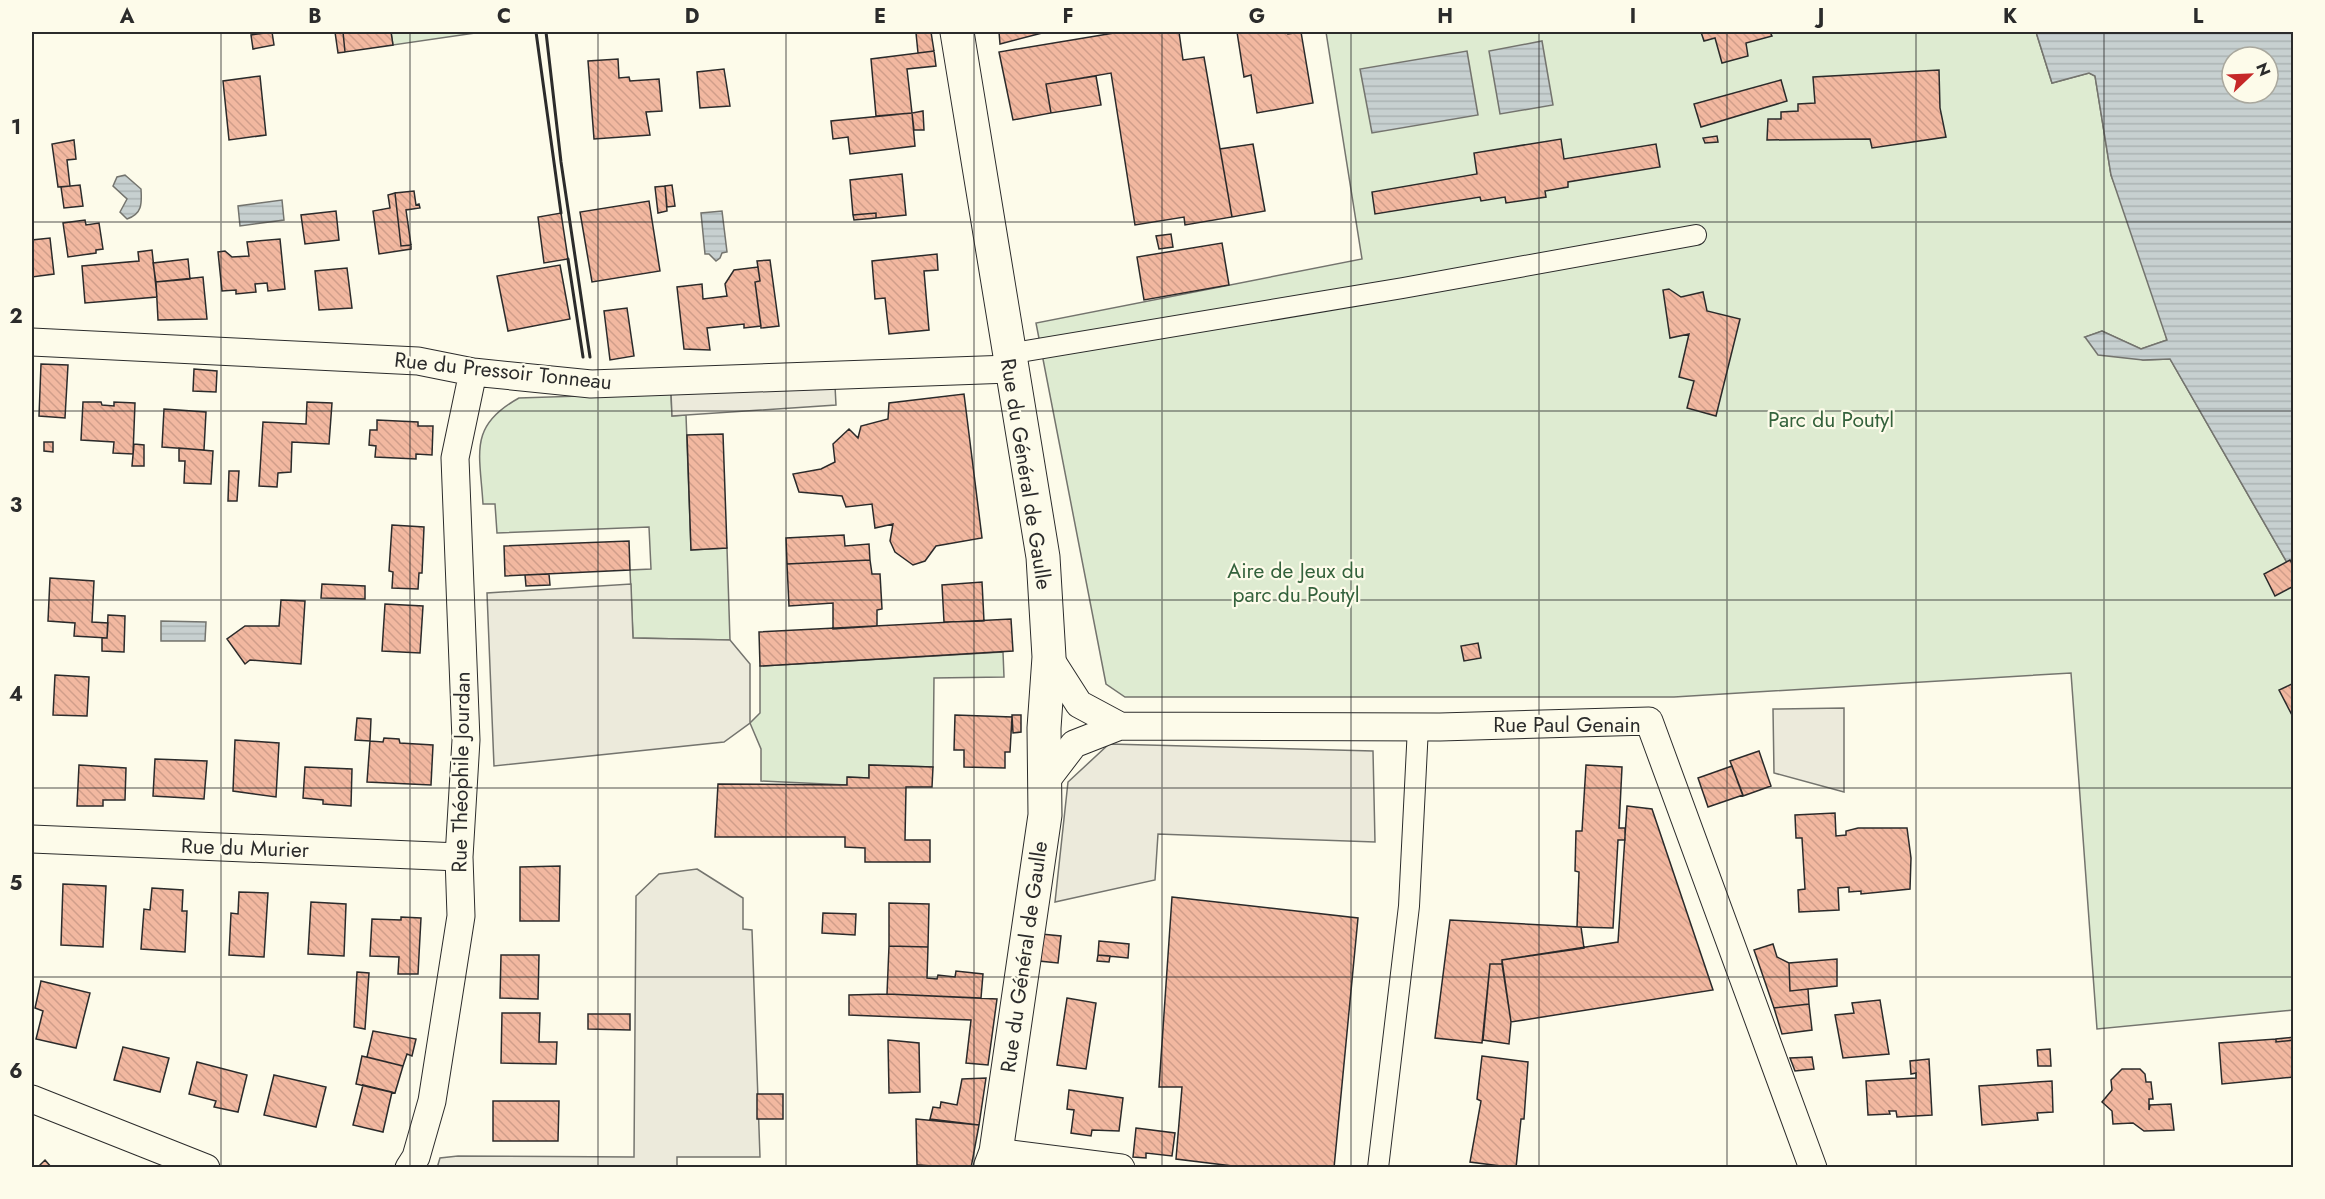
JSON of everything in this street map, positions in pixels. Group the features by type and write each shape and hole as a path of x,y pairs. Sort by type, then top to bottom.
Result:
{"main road":[{"name":"Rue du Général de Gaulle","path":"957,32 1009,362 1043,557 1049,657 1044,728 1045,815 993,1160"}],"street":[{"path":"1009,362 1696,235"},
{"name":"Rue du Pressoir Tonneau","path":"32,342 418,361 473,372 591,384 1009,362"},
{"name":"Rue Théophile Jourdan","path":"409,1167 416,1156 432,1101 447,1019 461,916 459,857 466,740 455,458 473,372"},
{"name":"Rue Paul Genain","path":"1049,657 1079,704 1120,726"},
{"name":"Rue Paul Genain","path":"1046,782 1074,744 1120,726 1418,727 1649,721 1813,1167"},
{"path":"1378,1167 1408,906 1418,727"},
{"name":"Rue du Murier","path":"32,839 459,857"},
{"path":"32,1098 206,1167"},
{"path":"993,1160 1121,1167"}],"green space":[{"path":"391,32 482,32 393,45"},
{"name":"Parc du Poutyl","path":"1326,32 2036,32 2052,83 2089,73 2095,76 2111,175 2145,264 2167,340 2141,349 2102,331 2085,337 2143,360 2170,359 2293,573 2293,1010 2097,1029 2071,673 1674,697 1125,697 1106,684 1036,323 1362,259"},
{"path":"671,393 672,416 686,415 691,550 727,548 730,640 633,638 630,570 651,569 649,527 497,533 495,504 483,504 480,455 484,430 491,419 519,398"},
{"path":"1003,652 1004,677 934,678 933,767 869,765 869,778 848,777 847,785 761,781 761,749 750,723 760,713 760,666"}],"shaded area":[{"path":"2036,32 2293,32 2293,573 2170,359 2143,360 2098,355 2085,337 2102,331 2141,349 2167,340 2111,175 2095,76 2089,73 2052,83"},
{"path":"1542,41 1553,105 1500,114 1489,51"},
{"path":"1467,51 1478,115 1372,133 1360,69"},
{"path":"125,175 141,189 141,204 138,211 127,219 120,212 127,199 113,186 117,177"},
{"path":"282,200 284,220 240,226 238,206"},
{"path":"722,211 727,252 722,253 716,261 709,254 705,254 701,213"},
{"path":"835,386 836,405 672,416 671,393"},
{"path":"631,584 633,638 730,640 750,664 750,723 724,742 494,766 487,593"},
{"path":"161,621 206,622 205,641 161,641"},
{"path":"1844,708 1844,792 1774,773 1773,709"},
{"path":"1109,744 1373,751 1375,842 1158,834 1155,880 1055,902 1068,782"},
{"path":"697,869 743,898 743,929 752,930 760,1157 677,1157 677,1168 437,1168 440,1158 458,1156 634,1157 636,896 659,874"}],"building":[{"path":"272,32 274,45 253,49 251,35"},
{"path":"335,32 343,32 345,52 338,53"},
{"path":"343,32 391,32 393,45 345,52"},
{"path":"931,32 934,51 918,53 916,33"},
{"path":"999,32 1046,32 1000,44"},
{"path":"1120,32 1179,32 1183,60 1204,57 1232,217 1185,225 1184,217 1135,225 1111,73 1046,84 1051,113 1013,120 999,52"},
{"path":"1237,32 1288,32 1288,34 1301,32 1313,103 1257,113 1251,75 1244,77"},
{"path":"1701,32 1770,32 1772,36 1746,43 1748,56 1722,63 1715,38 1704,41"},
{"path":"934,51 936,66 907,69 912,113 876,116 871,59"},
{"path":"618,59 619,78 629,77 630,81 659,79 662,111 646,112 650,135 594,139 588,61"},
{"path":"724,69 730,106 700,108 697,72"},
{"path":"1939,70 1940,108 1946,137 1872,148 1870,139 1767,140 1768,119 1781,119 1781,112 1798,111 1798,104 1815,103 1813,77"},
{"path":"260,76 266,135 229,140 223,81"},
{"path":"1096,76 1101,105 1051,113 1046,84"},
{"path":"1781,80 1787,101 1701,127 1694,104"},
{"path":"923,111 924,130 914,130 912,113"},
{"path":"912,113 915,146 850,154 848,137 833,139 831,121"},
{"path":"1717,136 1718,142 1705,143 1703,138"},
{"path":"1561,139 1564,159 1656,144 1660,167 1568,182 1568,187 1545,191 1546,197 1506,203 1505,197 1481,201 1480,197 1375,214 1372,192 1477,174 1474,153"},
{"path":"74,140 76,159 67,160 70,186 58,187 52,144"},
{"path":"1253,144 1265,211 1232,217 1220,149"},
{"path":"902,174 906,215 876,218 876,213 853,215 850,180"},
{"path":"80,185 83,206 64,208 61,187"},
{"path":"672,185 675,206 667,207 665,186"},
{"path":"665,186 667,211 658,213 655,187"},
{"path":"414,191 416,205 419,204 420,208 406,210 411,245 401,246 395,193"},
{"path":"395,193 401,246 411,245 411,249 379,254 373,211 390,208 388,195"},
{"path":"649,201 660,271 592,282 580,212"},
{"path":"336,211 339,240 305,244 301,215"},
{"path":"561,213 568,259 544,263 538,217"},
{"path":"876,213 876,218 854,220 853,215"},
{"path":"85,220 86,225 99,223 103,249 96,250 96,253 68,257 63,223"},
{"path":"1171,234 1173,247 1159,249 1156,236"},
{"path":"50,238 54,274 32,277 32,240"},
{"path":"280,239 285,289 268,291 267,283 255,284 256,292 236,294 236,290 222,291 218,252 225,251 232,257 249,256 247,242"},
{"path":"1222,243 1229,285 1144,300 1137,257"},
{"path":"152,250 157,297 85,303 82,266 139,261 138,252"},
{"path":"937,254 938,270 924,271 929,330 889,334 885,298 875,299 872,261"},
{"path":"188,259 190,279 156,282 153,263"},
{"path":"770,260 779,326 761,328 755,282 760,281 757,261"},
{"path":"560,265 570,319 508,331 497,276"},
{"path":"758,267 760,281 755,282 761,326 744,328 744,324 707,328 710,350 684,349 677,287 702,284 703,299 727,296 725,284 734,270"},
{"path":"347,268 352,308 319,310 315,271"},
{"path":"203,277 207,319 158,320 156,282"},
{"path":"1669,289 1681,297 1703,292 1707,311 1740,319 1716,416 1687,408 1694,381 1679,377 1689,334 1670,338 1663,290"},
{"path":"627,308 634,356 610,360 604,311"},
{"path":"41,364 68,365 65,418 39,416"},
{"path":"194,369 217,371 216,392 193,391"},
{"path":"964,394 982,538 936,546 925,561 913,565 895,552 890,541 893,524 875,528 872,504 846,507 842,496 799,492 793,474 821,469 835,462 833,444 849,429 858,438 861,426 888,419 889,403"},
{"path":"83,402 101,402 102,405 114,406 114,402 135,403 133,454 113,453 114,442 81,440"},
{"path":"307,402 332,403 329,444 292,442 291,472 278,473 277,487 259,486 263,422 306,424"},
{"path":"164,409 206,412 204,450 162,447"},
{"path":"377,420 418,422 418,426 433,426 432,455 416,454 416,459 375,457 376,446 369,445 370,430 377,430"},
{"path":"723,434 727,548 691,550 687,435"},
{"path":"44,442 53,442 53,452 44,451"},
{"path":"134,444 144,445 144,466 132,466"},
{"path":"179,448 213,451 211,484 184,483 185,461 179,461"},
{"path":"229,471 239,471 237,501 228,501"},
{"path":"392,525 424,527 422,573 419,573 418,589 392,588 393,572 389,571"},
{"path":"844,535 845,546 869,544 870,560 787,564 786,538"},
{"path":"629,541 630,570 505,576 504,546"},
{"path":"870,560 872,574 880,574 882,609 877,610 877,626 833,629 833,603 789,606 787,564"},
{"path":"2290,560 2294,567 2294,586 2275,596 2264,574"},
{"path":"549,574 550,585 526,586 525,575"},
{"path":"50,578 94,581 92,622 108,623 107,638 74,636 75,623 48,621"},
{"path":"982,582 984,621 944,622 942,585"},
{"path":"322,584 365,586 365,599 321,598"},
{"path":"281,600 305,601 301,664 250,660 245,664 227,639 245,626 279,626"},
{"path":"385,604 423,606 420,653 382,651"},
{"path":"108,615 125,616 124,652 102,651 102,638 107,638"},
{"path":"1011,619 1013,651 760,666 759,632"},
{"path":"1478,643 1481,658 1464,661 1461,646"},
{"path":"55,675 89,677 87,716 53,715"},
{"path":"2294,683 2294,719 2279,690"},
{"path":"955,715 1012,717 1010,752 1005,752 1005,768 964,767 964,750 954,750"},
{"path":"1012,715 1021,715 1021,732 1013,733"},
{"path":"357,718 371,719 370,741 355,740"},
{"path":"384,738 399,739 400,743 433,745 431,785 367,782 370,741 383,742"},
{"path":"235,740 279,743 276,797 233,791"},
{"path":"1759,751 1771,786 1743,796 1730,761"},
{"path":"155,759 207,761 204,799 153,796"},
{"path":"79,765 126,768 125,800 103,800 103,806 77,806"},
{"path":"869,765 933,767 932,787 906,787 905,840 930,840 930,862 865,862 865,848 845,847 845,837 715,837 718,784 847,785 847,777 869,778"},
{"path":"1586,765 1622,767 1619,828 1625,828 1625,840 1618,840 1613,928 1577,927 1579,872 1575,871 1576,831 1582,831"},
{"path":"1732,766 1743,795 1708,807 1698,778"},
{"path":"305,767 352,769 351,806 323,804 323,800 303,798"},
{"path":"1627,806 1652,809 1713,990 1511,1022 1502,960 1618,942"},
{"path":"1835,813 1836,836 1846,835 1846,831 1858,828 1907,828 1911,858 1910,889 1861,894 1861,891 1849,892 1849,887 1838,888 1839,910 1799,912 1798,890 1805,889 1802,838 1796,838 1795,815"},
{"path":"560,866 559,921 520,921 520,867"},
{"path":"63,884 106,886 103,947 61,945"},
{"path":"152,888 183,890 182,911 187,911 185,952 141,949 144,909 150,910"},
{"path":"239,892 268,893 264,957 229,955 231,913 238,914"},
{"path":"1172,897 1358,918 1334,1168 1249,1168 1176,1159 1182,1087 1159,1087"},
{"path":"311,902 346,904 344,956 308,954"},
{"path":"889,903 929,904 928,947 889,946"},
{"path":"823,913 856,914 855,935 822,933"},
{"path":"401,917 421,918 418,974 398,974 399,957 370,956 372,919 401,920"},
{"path":"1450,920 1581,927 1584,948 1502,960 1502,964 1490,964 1482,1043 1435,1038"},
{"path":"1041,934 1061,936 1058,963 1039,961"},
{"path":"1099,941 1129,944 1128,958 1098,955"},
{"path":"1773,944 1777,957 1789,963 1790,991 1808,989 1809,1004 1774,1008 1754,950"},
{"path":"889,946 928,947 927,978 937,979 938,975 955,977 956,971 983,974 981,998 887,994"},
{"path":"501,955 539,955 538,999 500,998"},
{"path":"1098,955 1110,956 1109,962 1097,961"},
{"path":"1837,959 1837,986 1790,991 1789,963"},
{"path":"1490,964 1502,964 1511,1022 1509,1044 1483,1040"},
{"path":"357,972 369,973 365,1029 354,1027"},
{"path":"41,981 90,993 76,1048 36,1039 43,1011 35,1008"},
{"path":"887,994 997,999 988,1065 966,1063 971,1020 849,1015 849,995"},
{"path":"1067,998 1096,1003 1086,1069 1057,1065"},
{"path":"1880,1000 1889,1054 1843,1058 1835,1015 1854,1013 1852,1003"},
{"path":"1809,1004 1812,1030 1782,1034 1774,1008"},
{"path":"502,1013 540,1013 539,1042 557,1042 556,1064 501,1063"},
{"path":"588,1014 630,1014 630,1030 588,1029"},
{"path":"373,1031 416,1039 412,1056 407,1054 403,1066 367,1057"},
{"path":"2294,1037 2294,1040 2276,1042 2276,1039"},
{"path":"2276,1039 2276,1042 2294,1040 2294,1077 2222,1084 2219,1043"},
{"path":"888,1040 919,1043 920,1092 889,1093"},
{"path":"123,1047 169,1058 160,1092 114,1080"},
{"path":"2050,1049 2051,1066 2038,1066 2037,1050"},
{"path":"362,1056 403,1066 395,1093 356,1084"},
{"path":"1482,1056 1528,1062 1524,1119 1521,1119 1516,1168 1470,1162 1481,1101 1477,1099"},
{"path":"1812,1057 1814,1069 1795,1071 1790,1058"},
{"path":"1929,1059 1932,1115 1897,1117 1896,1111 1889,1111 1890,1114 1868,1115 1866,1081 1916,1078 1916,1073 1911,1074 1910,1061"},
{"path":"197,1062 247,1075 238,1112 214,1107 216,1101 189,1094"},
{"path":"2122,1069 2140,1069 2145,1074 2146,1082 2151,1082 2153,1099 2149,1099 2149,1110 2150,1105 2171,1104 2174,1130 2144,1131 2133,1123 2113,1124 2112,1111 2102,1102 2112,1090 2111,1080"},
{"path":"274,1075 326,1087 316,1127 264,1115"},
{"path":"986,1078 979,1125 930,1119 933,1107 940,1108 941,1102 957,1105 962,1079"},
{"path":"2052,1081 2053,1112 2037,1113 2038,1120 1982,1125 1979,1086"},
{"path":"363,1085 392,1092 383,1132 353,1125"},
{"path":"1069,1090 1123,1098 1119,1131 1092,1130 1091,1136 1071,1133 1074,1110 1067,1109"},
{"path":"757,1094 783,1094 783,1119 757,1119"},
{"path":"493,1101 559,1101 558,1141 493,1141"},
{"path":"916,1119 979,1125 971,1168 917,1165"},
{"path":"1136,1128 1175,1133 1172,1156 1146,1153 1146,1158 1133,1157"},
{"path":"45,1160 52,1168 37,1168"},
{"path":"918,1165 962,1168 918,1168"}],"wall":[{"path":"536,32 561,213"},
{"path":"546,32 561,162 590,357"},
{"path":"568,259 583,357"}],"park label":[{"name":"Aire de Jeux du parc du Poutyl","path":"1296,583"}]}
